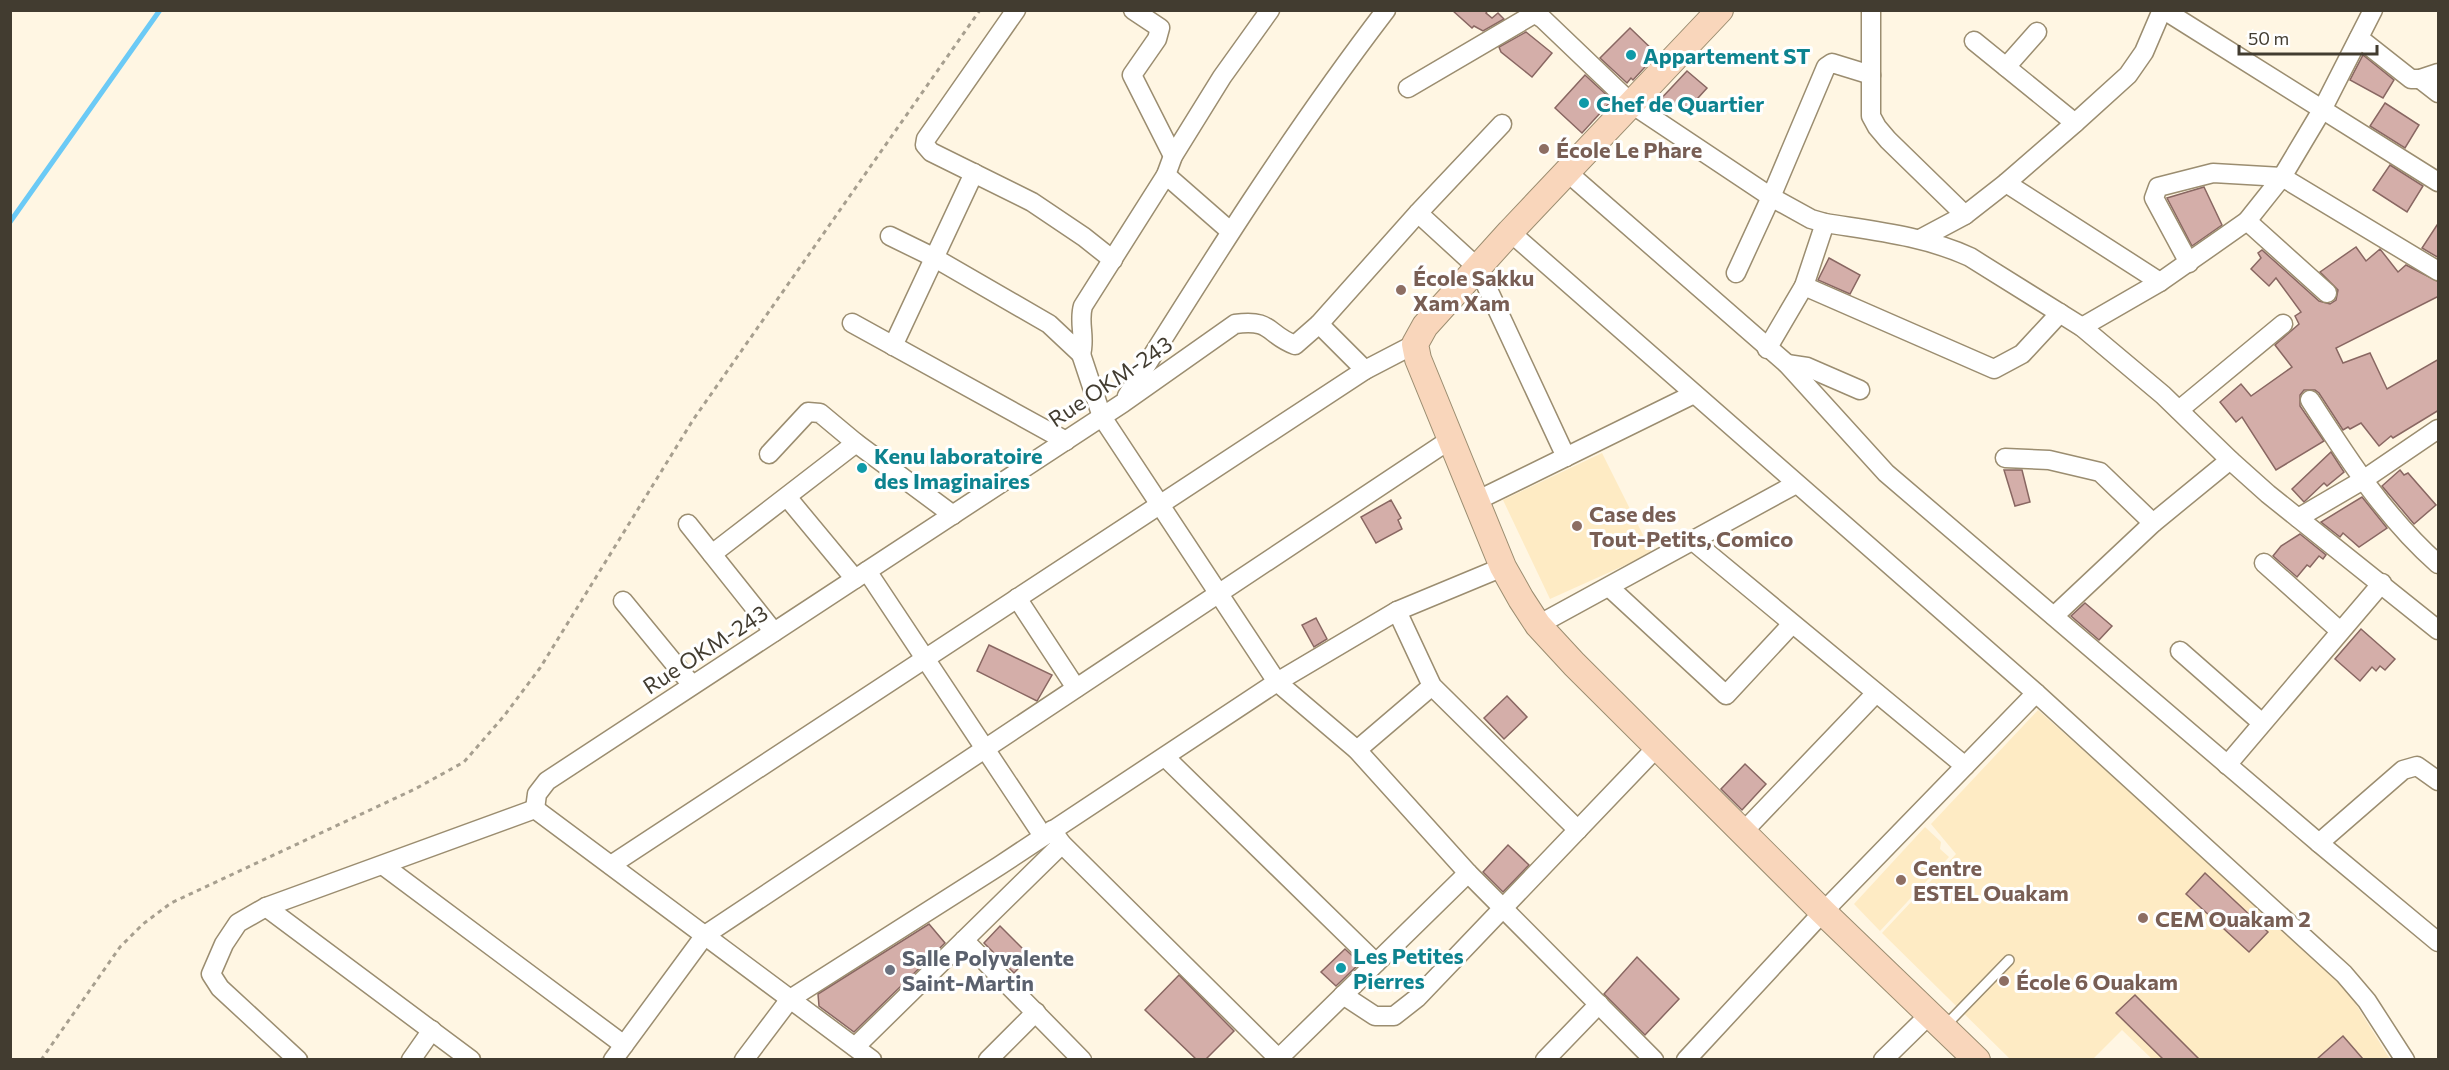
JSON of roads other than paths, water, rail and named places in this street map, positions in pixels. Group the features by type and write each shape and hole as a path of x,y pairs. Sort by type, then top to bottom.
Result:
{"street":[{"path":"1016,10 926,139 925,145 930,152 1032,202 1084,237 1113,260"},
{"path":"1133,10 1160,28 1157,39 1132,75 1173,156"},
{"path":"1081,354 1085,344 1080,316 1083,306 1166,175 1173,156 1222,77 1270,10"},
{"path":"1123,403 1230,231 1335,78 1386,10"},
{"path":"611,865 1365,370 1415,344 1425,326 1510,232 1633,105 1720,10"},
{"path":"1871,10 1871,116 1877,127 1965,215"},
{"path":"1920,239 1965,215 2006,183 2128,75 2144,52 2163,10 2439,183"},
{"path":"2082,327 2160,282 2247,221 2282,177 2322,110 2373,10"},
{"path":"1408,88 1538,13 1633,105 1771,197 1811,219 1920,239 1970,257 2082,327 2179,410 2230,460 2298,518 2439,630"},
{"path":"2006,67 2037,32"},
{"path":"2359,38 2411,79 2420,80 2439,73"},
{"path":"1974,41 2075,123"},
{"path":"1736,273 1828,64 1871,75"},
{"path":"2420,80 2439,93"},
{"name":"Rue OKM-243","path":"535,809 537,794 547,781 1066,441 1235,324 1253,322 1270,327 1282,340 1295,345 1319,324 1418,213 1502,124"},
{"path":"1567,172 1767,349 1787,364 1886,473 2227,765 2439,942"},
{"path":"893,346 974,173"},
{"path":"2189,263 2154,198 2158,186 2213,173 2282,177 2439,271"},
{"path":"1166,175 1230,231"},
{"path":"2006,183 2160,282"},
{"path":"1418,213 1478,268 1566,457"},
{"path":"2247,221 2327,293"},
{"path":"1767,349 1804,286 1825,223"},
{"path":"1510,232 2036,693 2344,975 2367,1001 2405,1059"},
{"path":"890,236 933,257 1049,324 1081,354 1102,417 1277,682 1357,750 1468,873 1654,1059"},
{"path":"1804,286 1994,369 2022,354 2060,313"},
{"path":"852,323 1066,441"},
{"path":"1319,324 1365,370"},
{"path":"2179,410 2283,324"},
{"path":"1415,344 1418,359 1503,567 1538,625 1823,912 1977,1059"},
{"path":"1787,364 1807,367 1860,390"},
{"path":"1476,501 1694,394"},
{"path":"2310,400 2363,480 2392,518 2439,564"},
{"path":"769,454 808,412 814,411 820,413 856,443 953,515"},
{"path":"2298,518 2363,480 2439,429"},
{"path":"384,866 619,1052 705,935 1451,439"},
{"path":"712,554 856,443"},
{"path":"2005,458 2049,460 2100,472 2153,523"},
{"path":"2054,616 2153,523 2230,460"},
{"path":"1538,625 1796,484"},
{"path":"787,497 861,575 925,659 985,749 1052,836 1278,1059 1468,873"},
{"path":"688,524 774,632"},
{"path":"1693,541 1965,766"},
{"path":"2264,563 2340,631"},
{"path":"744,1059 790,999 1052,836 1277,682 1397,611 1503,567"},
{"path":"2227,765 2382,583"},
{"path":"1609,587 1726,695 1792,624"},
{"path":"1017,598 1076,688"},
{"path":"623,601 692,686"},
{"path":"1397,611 1432,686 1578,830"},
{"path":"2180,651 2262,723"},
{"path":"1357,750 1432,686"},
{"path":"1743,832 1876,693"},
{"path":"1696,1056 1823,912 2036,693"},
{"path":"1343,995 1375,1016 1394,1016 1418,998 1658,746"},
{"path":"1165,757 1376,963"},
{"path":"2319,843 2403,770 2417,766 2439,781"},
{"path":"298,1059 220,988 211,974 224,945 238,923 266,908 535,809 872,1059"},
{"path":"855,1047 964,940 1052,836"},
{"path":"266,908 471,1059"},
{"path":"964,940 1082,1059"},
{"path":"1545,1059 1599,1004"},
{"path":"988,1059 1036,1012"},
{"path":"1884,1059 1936,1022"},
{"path":"411,1059 432,1030"}],"lane":[{"path":"1936,1022 2009,960"}],"waterway":[{"path":"10,222 160,10"}],"place":[{"name":"Appartement ST","path":"1631,55"},
{"name":"Chef de Quartier","path":"1584,103"},
{"name":"École Le Phare","path":"1544,149"},
{"name":"École Sakku Xam Xam","path":"1401,290"},
{"name":"Kenu laboratoire des Imaginaires","path":"862,468"},
{"name":"Case des Tout-Petits, Comico","path":"1577,526"},
{"name":"Centre ESTEL Ouakam","path":"1901,880"},
{"name":"CEM Ouakam 2","path":"2143,918"},
{"name":"Les Petites Pierres","path":"1341,968"},
{"name":"Salle Polyvalente Saint-Martin","path":"890,970"},
{"name":"École 6 Ouakam","path":"2004,981"}]}
